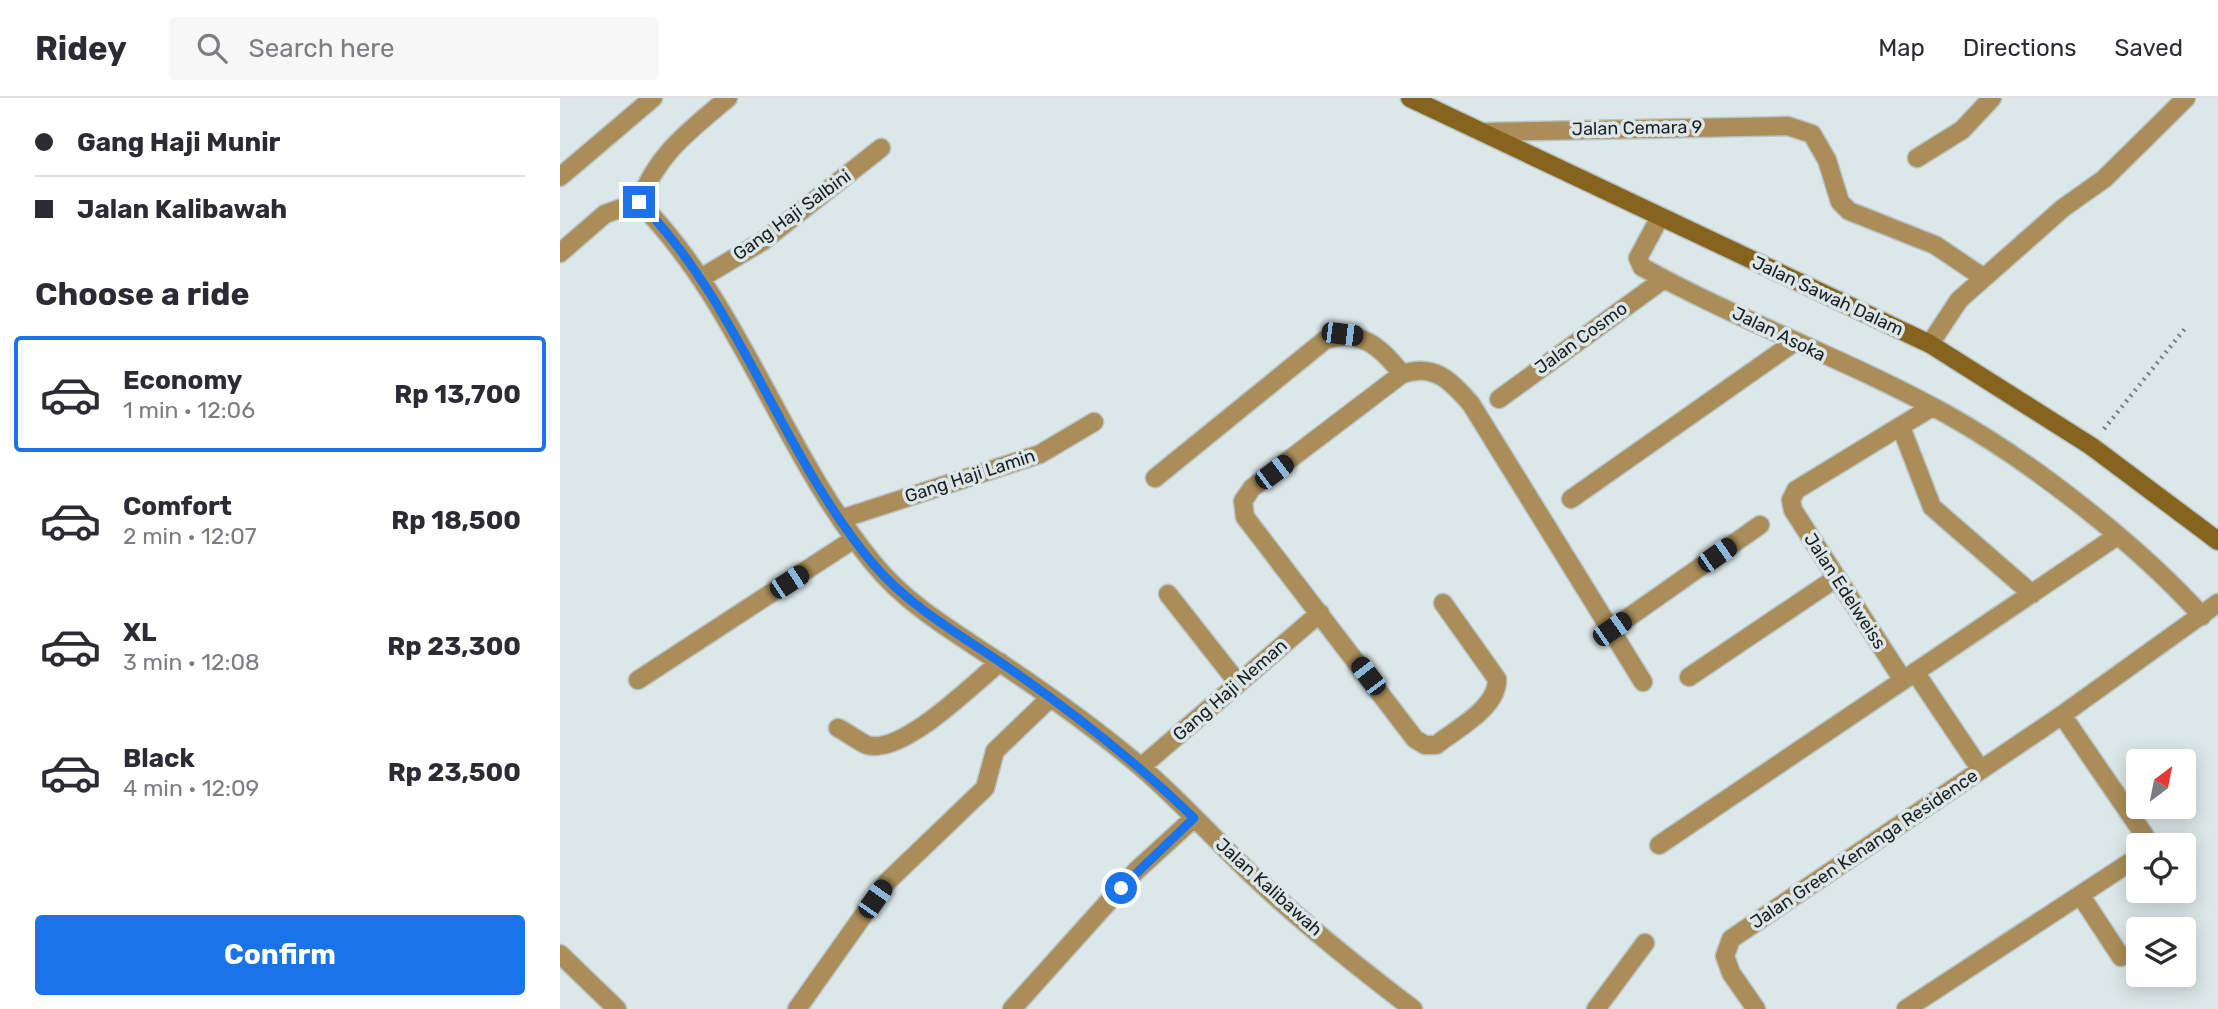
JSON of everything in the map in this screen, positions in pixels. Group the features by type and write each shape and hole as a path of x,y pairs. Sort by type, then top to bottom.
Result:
{"street":[{"path":"560,177 653,98"},
{"path":"560,253 606,214 639,202 648,179 670,148 728,98"},
{"name":"Jalan Sawah Dalam","path":"1410,98 1485,131 1658,222 1930,344 2091,446 2215,533"},
{"path":"1917,158 1962,130 1993,98"},
{"path":"1930,344 1959,300 2063,208 2104,179 2186,98"},
{"name":"Jalan Cemara 9","path":"1485,131 1788,126 1812,134 1827,160 1840,202 1849,211 1935,245 1984,278"},
{"name":"Gang Haji Salbini","path":"701,278 762,240 881,148"},
{"name":"Jalan Kalibawah","path":"639,202 666,229 701,278 841,519 876,568 910,599 1050,698 1141,767 1266,888 1356,965 1413,1009"},
{"name":"Jalan Asoka","path":"1658,222 1640,252 1638,258 1642,267 1932,407 1994,444 2117,536"},
{"name":"Jalan Cosmo","path":"1499,399 1664,279"},
{"path":"1155,478 1325,340 1342,334 1357,336 1391,361 1402,374"},
{"path":"1571,499 1796,341"},
{"path":"1443,603 1497,679 1497,691 1491,701 1436,745 1425,745 1415,739 1245,517 1243,501 1252,488 1402,374 1417,369 1435,373 1453,384 1471,404 1643,682"},
{"path":"1932,407 1901,427 1932,507 2032,594"},
{"name":"Gang Haji Lamin","path":"841,519 1040,454 1094,422"},
{"name":"Jalan Edelweiss","path":"1901,427 1796,490 1791,500 1793,510 1836,578 1981,770"},
{"path":"1612,629 1760,525"},
{"path":"1659,845 2117,536 2202,616"},
{"path":"638,680 854,540"},
{"path":"1689,677 1836,578"},
{"path":"1168,594 1238,683"},
{"name":"Jalan Green Kenanga Residence","path":"1756,1009 1725,956 1731,939 2062,715 2218,603"},
{"name":"Gang Haji Neman","path":"1141,767 1320,613"},
{"path":"838,728 869,746 894,744 914,733 1000,662"},
{"path":"797,1009 887,882 985,788 995,751 1050,698"},
{"path":"2062,715 2143,833"},
{"path":"1012,1009 1136,870 1194,818"},
{"path":"1906,1009 1926,1004 2126,865"},
{"path":"2081,895 2122,957"},
{"path":"1597,1009 1645,943"},
{"path":"560,954 617,1009"}],"path":[{"path":"2091,446 2187,326"}],"route":[{"path":"639,202 666,229 701,278 794,443 854,540 876,568 910,599 1050,698 1141,767 1194,818 1136,870 1121,888"}]}
